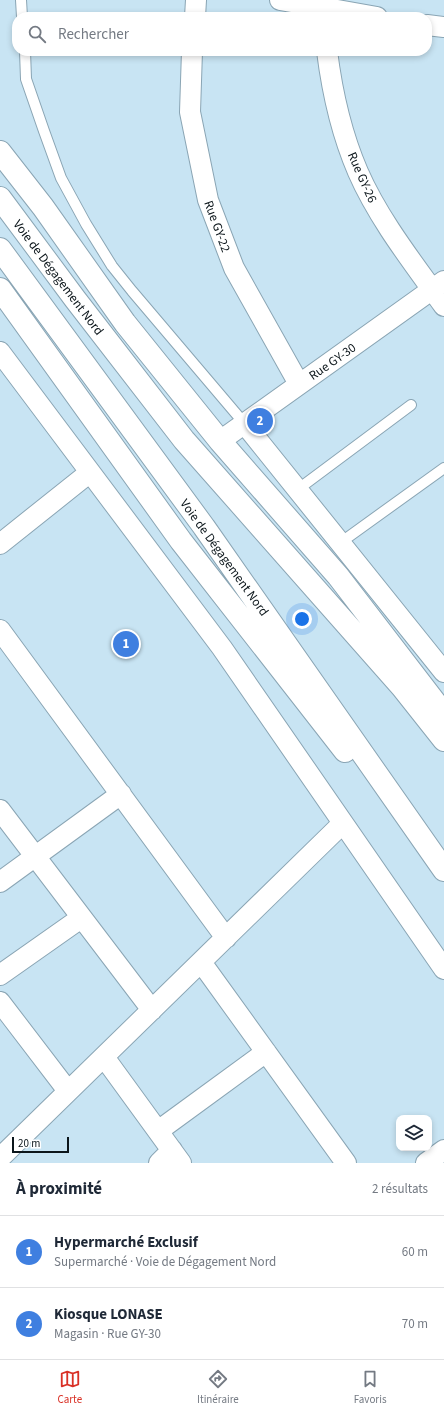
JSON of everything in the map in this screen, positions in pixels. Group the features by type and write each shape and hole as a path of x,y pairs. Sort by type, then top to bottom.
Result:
{"highway":[{"path":"0,152 43,207 125,323 220,441 338,576 444,714"},
{"name":"Voie de Dégagement Nord","path":"0,198 80,306 184,440 402,687 444,740"},
{"name":"Voie de Dégagement Nord","path":"0,249 253,596 444,870"},
{"path":"0,289 181,542 390,809 444,870"}],"street":[{"path":"195,12 196,0"},
{"path":"280,0 346,12"},
{"path":"432,26 444,27"},
{"name":"Rue GY-22","path":"192,56 190,112 208,200 234,268 299,384"},
{"name":"Rue GY-26","path":"328,56 343,128 358,172 380,214 438,285 444,306"},
{"name":"Rue GY-30","path":"220,441 438,285"},
{"path":"0,352 89,473 222,648 342,824 444,969"},
{"path":"244,423 444,672"},
{"path":"0,544 89,473"},
{"path":"0,630 226,938"},
{"path":"0,882 121,794"},
{"path":"0,810 152,1010"},
{"path":"0,1158 342,824"},
{"path":"0,975 81,918"},
{"path":"201,962 346,1163"},
{"path":"0,1002 68,1091"},
{"path":"158,1131 266,1052"},
{"path":"104,1057 158,1131 171,1159"},
{"path":"426,1163 444,1150"}],"lane":[{"path":"21,0 22,12"},
{"path":"25,56 26,79 60,178 86,224 112,266 132,292 244,423"},
{"path":"297,490 411,405"},
{"path":"340,543 444,468"}],"place":[{"name":"Kiosque LONASE","path":"260,421"},
{"name":"Hypermarché Exclusif","path":"126,644"}]}
